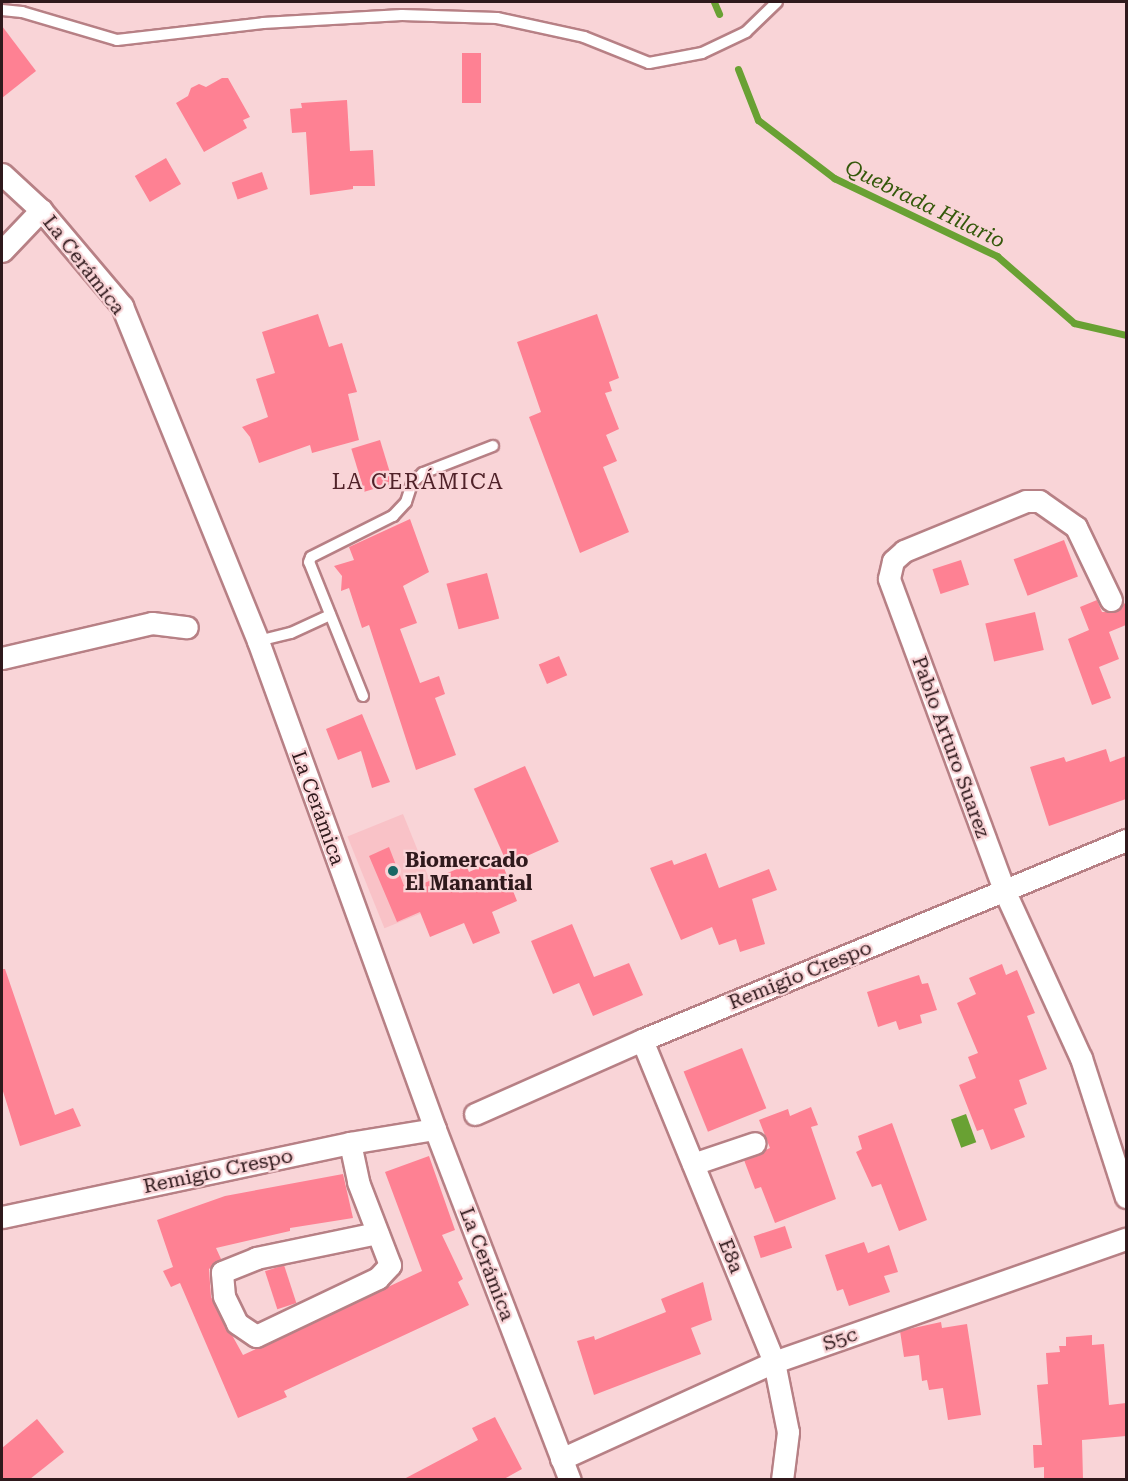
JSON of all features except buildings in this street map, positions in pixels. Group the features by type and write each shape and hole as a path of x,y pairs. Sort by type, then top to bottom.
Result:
{"street":[{"name":"La Cerámica","path":"2,174 41,210 122,306 258,641 435,1129 570,1479"},
{"path":"2,251 41,210"},
{"name":"Pablo Arturo Suarez","path":"1111,600 1076,527 1039,501 1026,501 904,551 893,561 889,579 1004,890 1081,1058 1126,1197"},
{"path":"2,658 152,623 187,627"},
{"name":"Remigio Crespo","path":"475,1114 642,1040 1126,840"},
{"name":"E8a","path":"642,1040 774,1362 788,1432 782,1479"},
{"name":"Remigio Crespo","path":"2,1217 350,1143 435,1129"},
{"path":"350,1143 377,1233 390,1265 378,1278 256,1336 237,1323 224,1296 222,1272 256,1258 377,1233"},
{"path":"693,1164 755,1143"},
{"name":"S5c","path":"561,1460 774,1362 1126,1239"}],"lane":[{"path":"2,10 22,12 96,36 126,40 275,23 402,15 497,18 585,37 649,63 702,53 746,32 777,2"},
{"path":"363,696 309,562 311,557 393,516 406,502 412,483 423,473 493,446"},
{"path":"258,641 291,633 330,615"}],"shaded area":[{"name":"Biomercado El Manantial","path":"403,814 440,906 384,928 347,836"},
{"path":"966,1114 976,1142 961,1148 951,1119"}],"waterway":[{"name":"Quebrada Hilario","path":"714,2 719,14"},
{"name":"Quebrada Hilario","path":"738,69 758,120 834,178 997,256 1074,323 1126,335"}],"place":[{"name":"Biomercado El Manantial","path":"393,871"}],"district":[{"name":"LA CERÁMICA","path":"418,482"}]}
